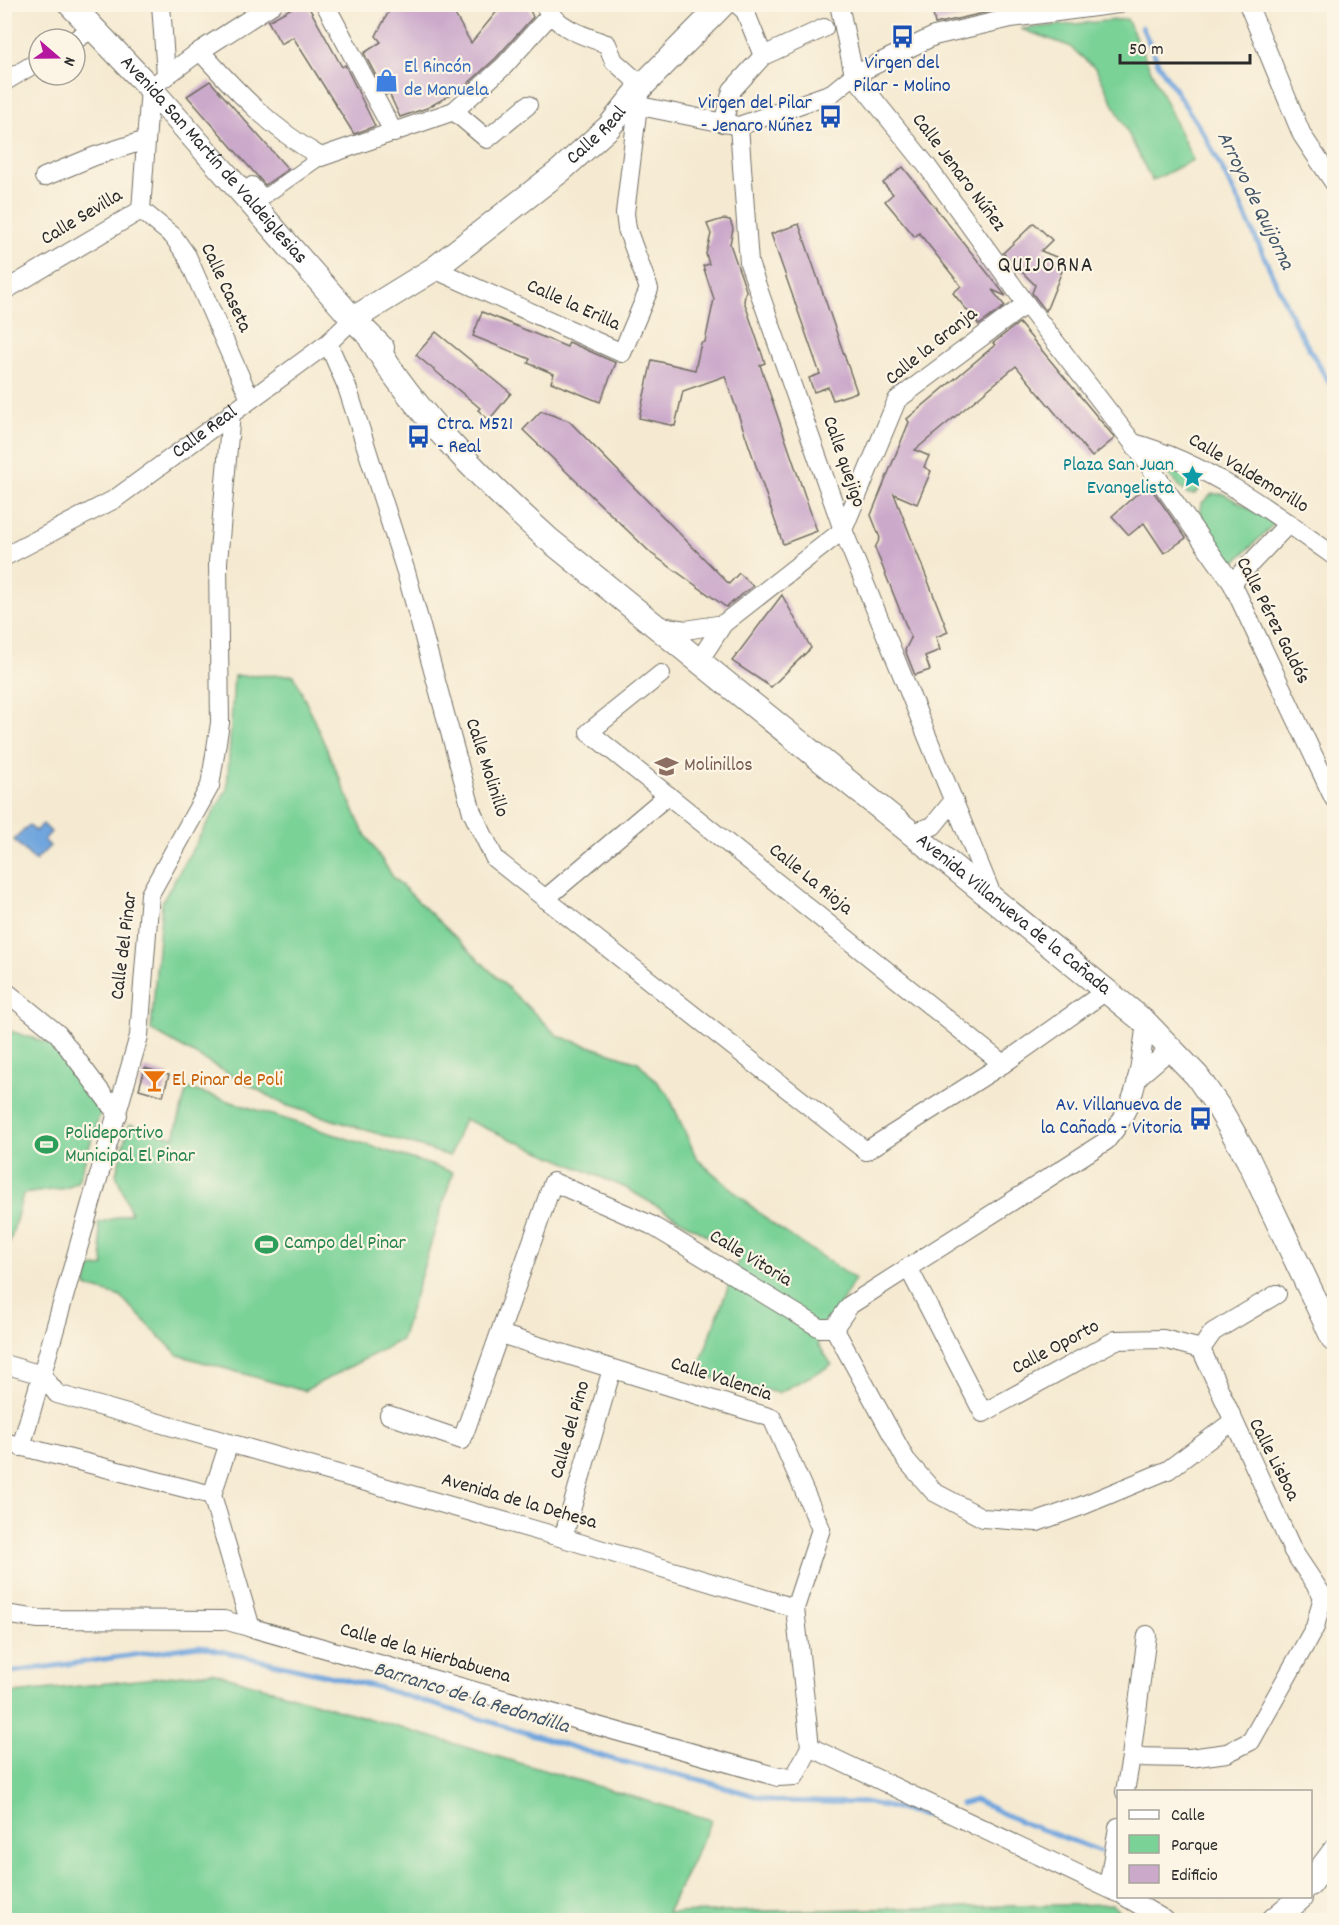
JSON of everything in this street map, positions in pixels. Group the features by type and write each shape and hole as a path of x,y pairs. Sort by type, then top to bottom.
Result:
{"main road":[{"name":"Avenida San Martín de Valdeiglesias","path":"70,4 80,27"},
{"name":"Calle Real","path":"353,319 397,294 434,269 560,171 609,127 725,5"},
{"name":"Avenida San Martín de Valdeiglesias","path":"87,37 158,82 242,194 353,319"},
{"name":"Calle Real","path":"378,344 382,319 397,294"},
{"name":"Avenida Villanueva de la Cañada","path":"353,319 458,424 590,571 1146,1023 1172,1048 1197,1076 1219,1108 1248,1160 1335,1340"},
{"path":"1312,1882 1335,1852"},
{"path":"1274,1920 1298,1898"},
{"path":"1286,1920 1301,1898"}],"street":[{"name":"Calle Sevilla","path":"4,291 141,210 146,140 158,82 161,4"},
{"path":"158,82 200,51 273,4"},
{"path":"325,4 394,133"},
{"path":"839,4 854,75"},
{"path":"242,194 252,184 264,196 321,157 454,111 504,66 547,8 574,32 607,44 636,99 731,125 824,96 854,75 934,36 1011,11 1118,4"},
{"path":"1248,4 1302,135 1335,183"},
{"path":"725,5 745,11 763,56 824,28"},
{"path":"200,51 246,101 289,139 321,157"},
{"name":"Calle quejigo","path":"763,56 732,90 731,125 749,263 843,530 994,900"},
{"path":"4,82 27,68"},
{"name":"Calle Jenaro Núñez","path":"854,75 927,166 1026,304 1133,443"},
{"name":"Calle la Erilla","path":"434,269 622,353 649,289 627,229 624,213 636,99"},
{"path":"454,111 488,139 528,105"},
{"path":"44,177 95,156 146,140"},
{"name":"Calle Caseta","path":"141,210 173,236 188,256 250,399"},
{"name":"Calle la Granja","path":"699,661 723,624 843,530 897,400 1026,304"},
{"name":"Calle Real","path":"4,557 115,500 328,343 353,319"},
{"name":"Calle Molinillo","path":"328,343 347,387 406,572 472,812 495,859 866,1151 1004,1064"},
{"name":"Calle del Pinar","path":"13,1444 42,1375 118,1116 139,1036 150,894 210,786 220,723 218,562 231,413"},
{"name":"Calle Valdemorillo","path":"1133,443 1165,452 1247,497 1335,555"},
{"name":"Calle Pérez Galdós","path":"1133,443 1232,583 1335,799"},
{"path":"1232,583 1289,523"},
{"name":"Calle la Granja","path":"654,625 686,630 723,624"},
{"name":"Calle La Rioja","path":"661,674 589,732 1004,1064"},
{"path":"545,898 668,795"},
{"path":"912,833 933,826 954,800"},
{"path":"4,990 58,1034 118,1116"},
{"path":"1004,1064 1106,991"},
{"path":"834,1328 850,1305 1106,1141 1118,1128 1132,1105 1146,1023"},
{"path":"1137,1078 1172,1048"},
{"name":"Calle Vitoria","path":"389,1415 462,1440 554,1182 651,1225 820,1328 834,1328"},
{"name":"Calle Oporto","path":"908,1267 983,1413 1116,1340 1163,1339 1201,1349"},
{"path":"1232,1422 1201,1349 1213,1332 1277,1294"},
{"name":"Calle Lisboa","path":"834,1328 906,1460 934,1492 983,1518 1037,1522 1084,1505 1168,1470 1232,1422 1293,1551 1323,1596 1315,1627 1251,1741 1227,1753 1190,1758 1131,1757"},
{"name":"Calle Valencia","path":"500,1334 772,1418 821,1529 795,1608 810,1747"},
{"name":"Avenida de la Dehesa","path":"4,1364 42,1375 57,1394 563,1538 795,1608"},
{"name":"Calle del Pino","path":"563,1538 612,1369"},
{"path":"230,1443 212,1495 251,1628"},
{"path":"13,1444 212,1495"},
{"name":"Calle de la Hierbabuena","path":"4,1614 39,1619 224,1620 778,1777 795,1776 810,1747"},
{"path":"1125,1790 1148,1635"},
{"path":"810,1747 1113,1890 1117,1848"},
{"path":"1127,1898 1165,1920"}],"green space":[{"path":"1127,19 1193,160 1152,181 1096,69 1069,46 1021,29"},
{"path":"1165,463 1197,482 1199,490 1195,494 1187,494 1162,468"},
{"path":"1212,494 1224,494 1275,523 1231,566 1200,516 1202,503"},
{"path":"294,675 363,831 393,877 558,1036 638,1062 668,1094 697,1159 771,1223 855,1279 818,1344 832,1365 778,1393 696,1374 740,1255 626,1188 464,1119 450,1156 285,1105 151,1030 162,902 227,789 234,676"},
{"name":"Polideportivo Municipal El Pinar","path":"4,1029 54,1045 102,1108 78,1181 67,1188 23,1194 8,1249 4,1248"},
{"name":"Campo del Pinar","path":"187,1088 453,1172 401,1340 304,1391 178,1355 121,1297 85,1286 91,1268 104,1266 98,1223 131,1213 116,1174 129,1124 174,1137"},
{"path":"212,1672 712,1820 667,1913 1112,1904 1127,1920 5,1920 5,1694"}],"water":[{"path":"43,824 51,832 44,840 50,846 35,861 14,840 29,825 35,831"}],"building":[{"path":"299,4 308,6 342,67 345,65 375,126 354,134 293,37 281,44 268,21"},
{"path":"400,4 449,4 471,43 503,4 527,4 533,17 496,58 463,88 427,108 400,117 389,93 386,95 364,53 381,42 376,36 389,11"},
{"path":"931,4 1006,4 1006,8 935,24"},
{"path":"210,81 288,169 265,185 187,96"},
{"path":"903,167 1006,296 992,290 1005,306 979,325 953,293 961,286 919,233 915,237 885,201 893,194 883,183"},
{"path":"723,219 730,220 733,229 730,244 746,290 744,301 765,363 760,365 817,531 783,544 725,376 683,391 675,426 639,418 652,360 695,370 701,343 705,342 714,299 703,266 709,264 706,254 711,234 707,224"},
{"path":"1034,223 1052,240 1041,251 1066,261 1046,311 1032,293 1035,285 1003,253"},
{"path":"799,224 857,392 833,400 828,387 814,392 809,378 820,374 771,234"},
{"path":"482,312 567,347 569,342 616,363 600,402 551,382 554,374 528,363 530,359 473,336"},
{"path":"1019,323 1115,438 1092,457 1016,366 915,450 929,456 924,467 931,471 917,504 894,494 948,632 936,637 940,650 925,656 930,670 915,675 905,650 911,638 875,548 880,538 871,515 909,422 907,419"},
{"path":"436,332 511,393 489,420 478,410 480,408 416,355"},
{"path":"541,411 569,421 729,584 739,573 753,586 726,607 652,554 523,430"},
{"path":"1148,484 1186,538 1164,553 1144,523 1129,535 1112,516"},
{"path":"782,595 811,648 771,687 732,661"},
{"name":"El Pinar de Poli","path":"145,1068 169,1075 163,1096 139,1089"}],"waterway":[{"name":"Arroyo de Quijorna","path":"1142,27 1159,65 1205,136 1241,206 1296,326 1334,391"},
{"name":"Barranco de la Redondilla","path":"4,1673 199,1646 377,1687 615,1760 701,1780 772,1801 870,1803 925,1815"},
{"name":"Barranco de la Redondilla","path":"961,1804 975,1800 1021,1822 1100,1851"},
{"name":"Barranco de la Redondilla","path":"1300,1917 1303,1920"}],"place":[{"name":"Virgen del Pilar - Molino","path":"902,36"},
{"name":"El Rincón de Manuela","path":"386,80"},
{"name":"Virgen del Pilar - Jenaro Núñez","path":"830,116"},
{"name":"Ctra. M521 - Real","path":"419,437"},
{"name":"Plaza San Juan Evangelista","path":"1192,477"},
{"name":"Molinillos","path":"666,766"},
{"name":"El Pinar de Poli","path":"154,1081"},
{"name":"Av. Villanueva de la Cañada - Vitoria","path":"1200,1118"},
{"name":"Polideportivo Municipal El Pinar","path":"47,1145"},
{"name":"Campo del Pinar","path":"266,1244"}],"district":[{"name":"QUIJORNA","path":"1046,266"}]}
